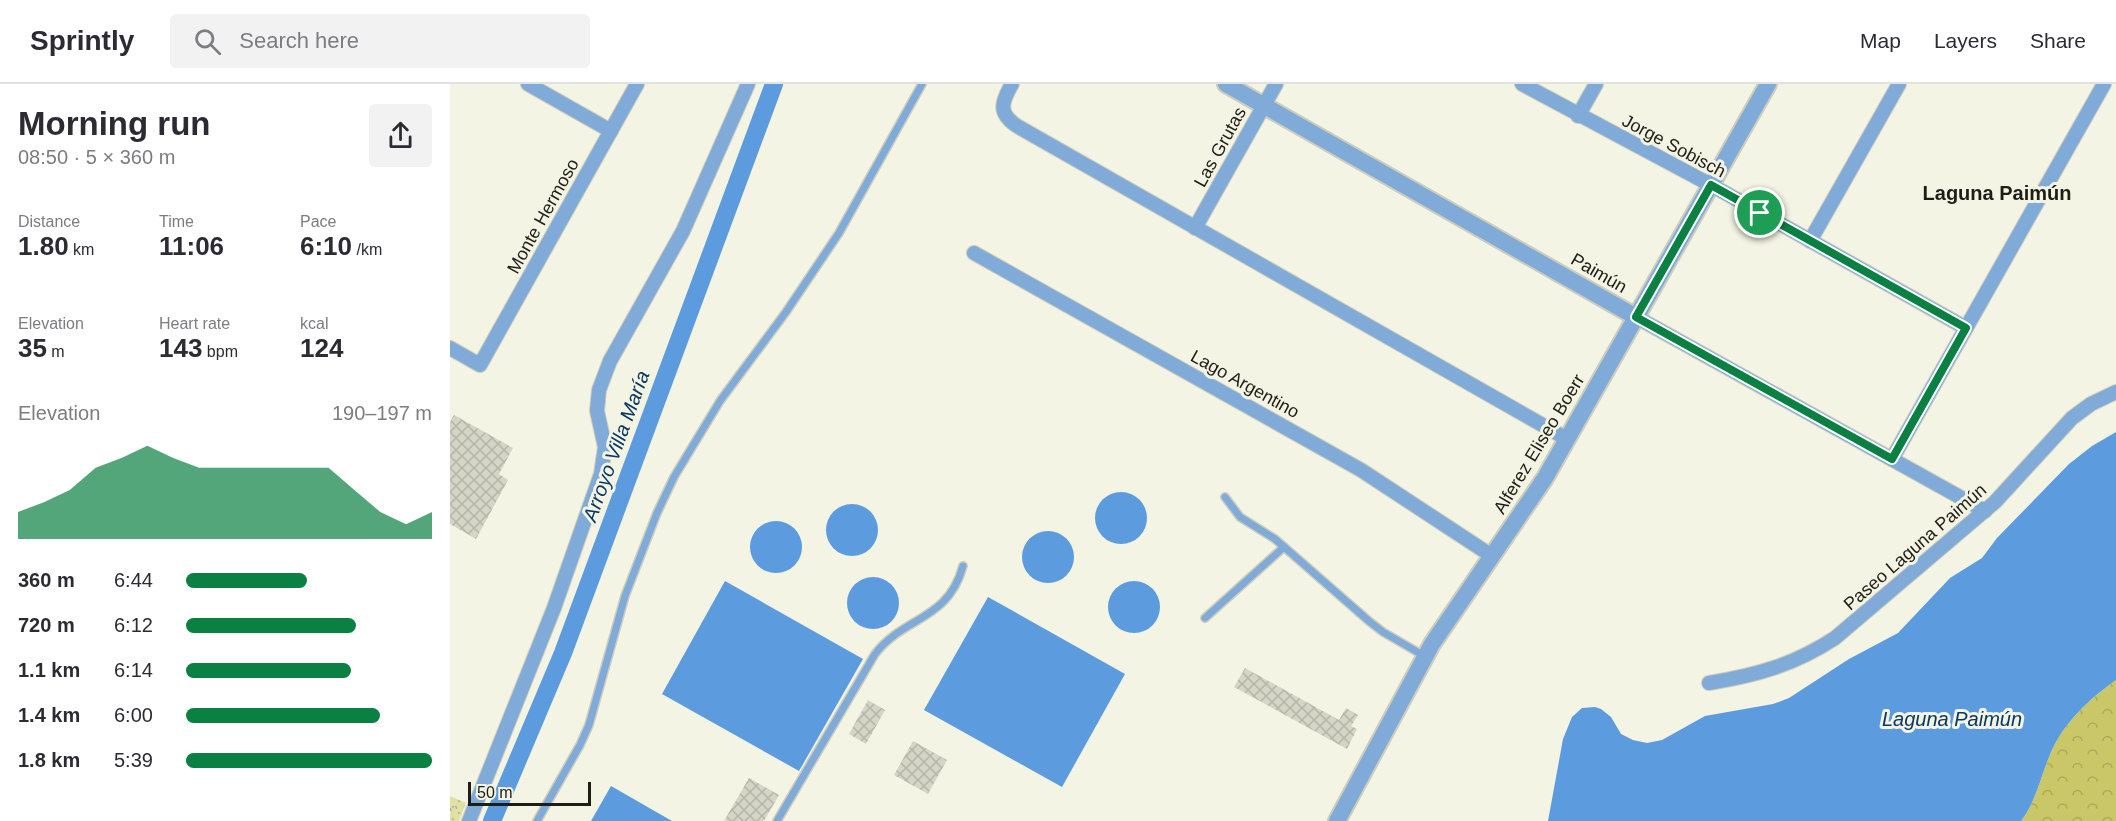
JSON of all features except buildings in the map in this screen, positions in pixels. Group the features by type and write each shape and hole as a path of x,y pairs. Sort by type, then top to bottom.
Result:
{"street":[{"path":"528,84 611,131"},
{"name":"Monte Hermoso","path":"450,348 480,365 637,84"},
{"path":"469,821 554,608 601,474 605,447 597,411 599,390 610,361 683,231 748,84"},
{"path":"1012,84 1003,103 1004,113 1009,120 1567,439"},
{"name":"Paimún","path":"1226,84 1636,317 1985,511"},
{"name":"Las Grutas","path":"1195,228 1276,84"},
{"name":"Jorge Sobisch","path":"1522,84 1578,116 1711,185 1966,328"},
{"path":"1578,116 1596,84"},
{"name":"Alferez Eliseo Boerr","path":"1337,821 1449,617 1537,490 1768,84"},
{"path":"1810,241 1899,84"},
{"path":"1892,459 2104,84"},
{"name":"Lago Argentino","path":"974,253 1361,470 1492,556"},
{"name":"Paseo Laguna Paimún","path":"1709,683 1767,671 1794,662 1849,628 1985,511 2072,418 2091,404 2116,392"}],"lane":[{"path":"537,821 589,725 625,597 657,513 674,477 720,401 786,312 832,243 922,84"},
{"path":"1225,497 1240,517 1266,532 1383,632 1426,657"},
{"path":"1205,618 1284,547"},
{"path":"777,821 875,654 886,642 947,600 958,582 963,566"}],"path":[{"path":"450,810 462,805"}],"green space":[{"path":"2116,680 2116,821 2021,821 2034,798 2054,745 2061,734 2086,704"},
{"path":"450,796 466,803 459,821 450,821"}],"water":[{"name":"Laguna Paimún","path":"2116,432 2116,680 2086,704 2061,734 2054,745 2034,798 2021,821 1548,821 1563,739 1572,717 1582,708 1601,709 1611,717 1621,734 1647,743 1662,740 1705,716 1773,704 1789,698 1849,659 1898,633 1950,578 1982,558 1997,538 2069,464 2092,446"},
{"path":"1121,492 1135,496 1143,504 1147,518 1143,532 1135,540 1121,544 1107,540 1099,532 1095,518 1099,504 1107,496"},
{"path":"852,504 866,508 874,516 878,530 874,544 866,552 852,556 838,552 830,544 826,530 830,516 838,508"},
{"path":"776,521 790,525 798,533 802,547 798,561 790,569 776,573 762,569 754,561 750,547 754,533 762,525"},
{"path":"1048,531 1062,535 1070,543 1074,557 1070,571 1062,579 1048,583 1034,579 1026,571 1022,557 1026,543 1034,535"},
{"path":"873,577 887,581 895,589 899,603 895,617 887,625 873,629 859,625 851,617 847,603 851,589 859,581"},
{"path":"725,581 863,659 799,771 662,694"},
{"path":"1134,581 1148,585 1156,593 1160,607 1156,621 1148,629 1134,633 1120,629 1112,621 1108,607 1112,593 1120,585"},
{"path":"988,597 1125,674 1062,787 924,710"},
{"path":"611,786 672,821 591,821"}],"waterway":[{"name":"Arroyo Villa María","path":"492,821 563,653 774,84"}],"district":[{"name":"Laguna Paimún","path":"1997,193"}],"route":[{"path":"1711,185 1760,213 1966,328 1892,459 1636,317 1711,185"}]}
